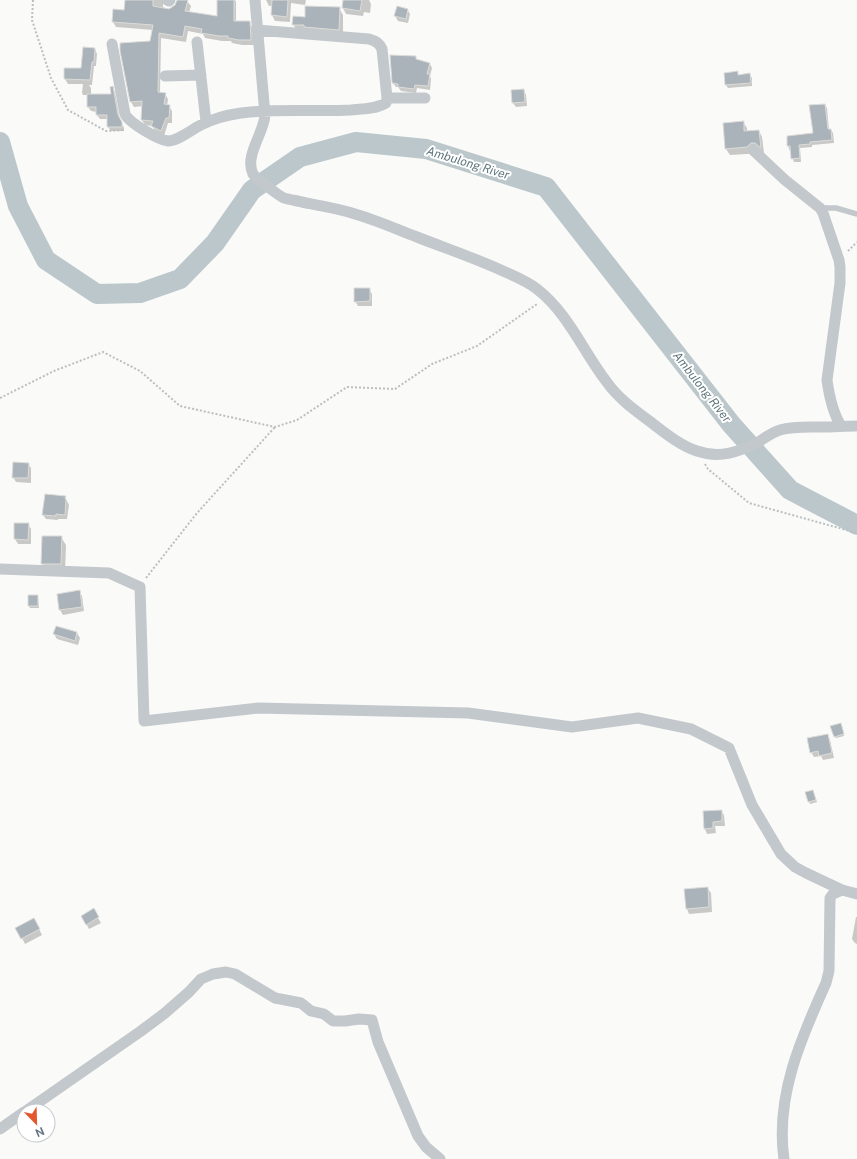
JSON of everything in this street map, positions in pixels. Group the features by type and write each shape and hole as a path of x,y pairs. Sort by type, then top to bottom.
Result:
{"street":[{"path":"255,0 265,120 251,160 251,166 254,176 279,195 290,200 355,214 387,225 503,271 536,288 546,297 569,324 603,377 616,394 662,430 685,446 695,450 709,455 722,455 733,453 745,448 780,430 800,426 857,426"},
{"path":"112,44 125,114 129,120 165,140 172,140 206,122 228,115 265,110 326,111 356,109 381,106 386,103 387,98 382,49 375,40 257,30"},
{"path":"197,42 206,122"},
{"path":"165,76 201,75"},
{"path":"387,98 425,98"},
{"path":"753,150 785,180 820,208 839,260 840,283 827,380 830,395 841,426"},
{"path":"0,569 109,573 140,587 144,721 266,708 468,713 572,727 638,718 691,729 729,748 752,805 781,854 795,867 842,890 857,894"},
{"path":"784,1159 781,1127 789,1080 795,1059 826,983 829,971 830,898 833,894 842,890"},
{"path":"38,1103 165,1013 189,992 201,979 213,974 226,972 236,974 275,998 301,1003 311,1011 324,1014 333,1020 372,1020 378,1042 418,1136 426,1147 440,1159"},
{"path":"0,1129 16,1118"}],"lane":[{"path":"820,208 836,208 857,214"}],"path":[{"path":"33,0 32,20 51,78 68,110 106,130 143,129"},
{"path":"0,398 54,371 103,352 140,371 180,406 275,427 297,420 347,387 395,389 432,364 477,346 546,297"},
{"path":"140,587 197,513 275,427"},
{"path":"695,450 708,469 749,503 857,533"}],"building":[{"path":"125,0 153,0 153,6 169,9 175,5 177,0 188,0 185,11 217,16 217,0 234,0 234,21 250,21 251,40 239,40 228,38 228,36 201,33 202,29 185,26 183,37 159,33 158,92 166,93 164,104 170,105 169,118 166,118 161,131 151,126 153,121 141,120 142,101 130,102 120,51 120,43 150,41 153,25 112,22 113,9 124,10"},
{"path":"272,0 288,0 287,17 271,15"},
{"path":"343,0 362,0 360,11 342,8"},
{"path":"305,6 340,7 339,30 304,27 304,25 292,25 293,16 305,17"},
{"path":"397,6 408,9 406,19 394,16"},
{"path":"83,47 95,48 90,80 64,79 64,68 81,68"},
{"path":"390,55 416,56 416,59 430,63 427,74 430,74 428,86 415,85 414,89 398,87 398,84 392,83"},
{"path":"738,71 738,75 750,73 751,83 725,85 724,73"},
{"path":"113,86 118,115 122,122 122,127 107,127 107,115 96,115 96,107 87,107 87,94 111,94 110,87"},
{"path":"524,89 525,102 512,103 511,90"},
{"path":"825,104 828,129 831,129 832,140 810,142 810,144 799,145 800,158 791,159 790,146 787,146 787,136 813,133 809,105"},
{"path":"744,121 744,131 759,130 761,148 755,143 751,143 747,147 725,149 723,123"},
{"path":"354,288 370,288 370,301 354,302"},
{"path":"13,462 29,463 28,478 12,478"},
{"path":"45,494 66,496 65,515 42,515"},
{"path":"14,523 29,523 28,540 14,539"},
{"path":"42,536 62,536 61,564 41,564"},
{"path":"80,590 82,607 59,610 57,594"},
{"path":"28,595 38,595 38,606 28,606"},
{"path":"56,626 77,632 75,641 53,634"},
{"path":"841,723 844,734 834,737 830,726"},
{"path":"828,734 832,753 819,756 818,751 810,753 807,738"},
{"path":"813,790 816,800 808,802 805,792"},
{"path":"722,810 722,821 713,822 713,828 704,829 703,811"},
{"path":"708,887 709,907 686,909 684,889"},
{"path":"94,908 99,917 86,925 81,916"},
{"path":"34,918 40,929 21,939 15,928"}],"waterway":[{"name":"Ambulong River","path":"0,142 18,206 46,260 97,294 140,293 180,279 215,243 252,190 300,157 356,142 426,149 546,187 731,424 790,490 857,525"}]}
